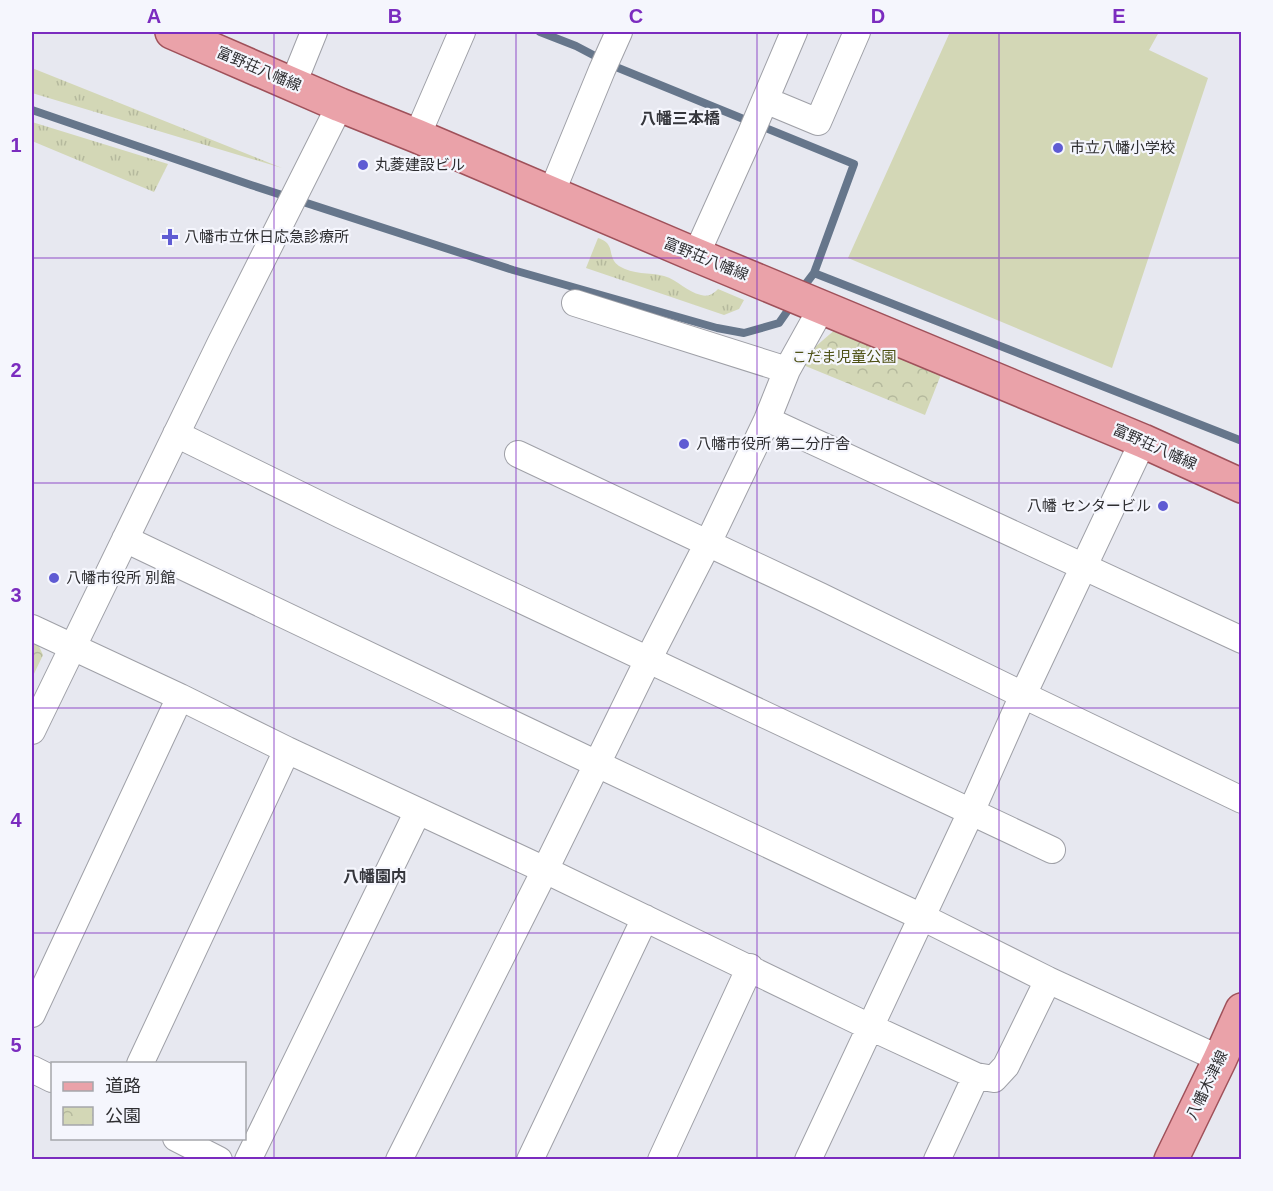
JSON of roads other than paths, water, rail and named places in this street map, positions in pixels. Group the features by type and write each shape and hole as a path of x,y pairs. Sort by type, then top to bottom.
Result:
{"main road":[{"name":"富野荘八幡線","path":"172,32 551,194 1143,441 1242,486"},
{"name":"八幡木津線","path":"1171,1160 1242,1010"}],"street":[{"path":"293,84 314,32"},
{"path":"417,136 462,32"},
{"path":"696,255 794,32"},
{"path":"763,104 818,122 857,32"},
{"path":"551,194 617,37"},
{"path":"32,731 290,202 340,105"},
{"path":"575,303 788,370"},
{"path":"399,1160 708,543 767,420 788,370 822,307"},
{"path":"767,420 1242,640"},
{"path":"176,434 341,515 1053,850"},
{"path":"808,1160 1143,441"},
{"path":"518,454 820,596 1242,800"},
{"path":"125,539 922,917 1048,980 1220,1059"},
{"path":"32,628 976,1076 994,1079 1006,1066 1048,980"},
{"path":"32,1014 180,698"},
{"path":"141,1062 287,750"},
{"path":"248,1160 418,811"},
{"path":"530,1160 645,918"},
{"path":"661,1160 750,967"},
{"path":"32,1069 51,1078"},
{"path":"937,1160 976,1076"},
{"path":"180,1140 219,1160"}],"waterway":[{"path":"540,32 576,46 616,67 854,164 814,273 801,290"},
{"path":"32,110 251,185 513,270 717,328 744,333 779,323 793,303"},
{"path":"814,273 1242,441"}],"place":[{"name":"市立八幡小学校","path":"1058,148"},
{"name":"丸菱建設ビル","path":"363,165"},
{"name":"八幡市立休日応急診療所","path":"170,237"},
{"name":"八幡市役所 第二分庁舎","path":"684,444"},
{"name":"八幡 センタービル","path":"1163,506"},
{"name":"八幡市役所 別館","path":"54,578"}],"district":[{"name":"八幡三本橋","path":"680,118"},
{"name":"八幡園内","path":"375,876"}],"park label":[{"name":"こだま児童公園","path":"844,357"}]}
